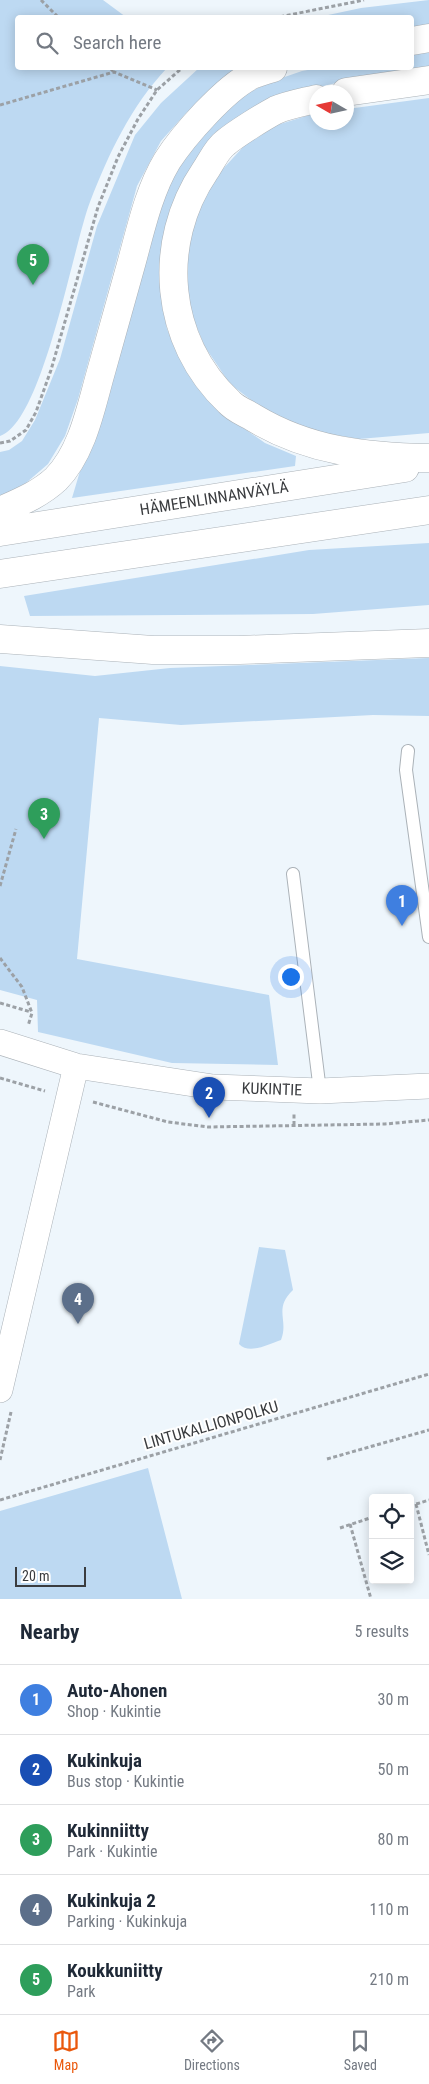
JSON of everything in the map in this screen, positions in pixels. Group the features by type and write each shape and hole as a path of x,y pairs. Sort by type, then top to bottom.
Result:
{"highway":[{"path":"414,41 429,38"},
{"path":"0,511 42,490 57,478 81,437 150,200 167,162 195,125 225,96 250,76 268,70"},
{"path":"354,91 429,80"},
{"path":"309,101 277,110 224,144 193,189 176,240 173,282 180,327 199,367 229,403 278,432 319,446 350,453 395,458 429,458"},
{"name":"HÄMEENLINNANVÄYLÄ","path":"0,532 429,464"},
{"path":"0,574 429,510"},
{"path":"0,639 154,650 240,650 429,642"}],"street":[{"name":"KUKINTIE","path":"0,1042 76,1066 213,1087 320,1091 429,1086"},
{"path":"0,1390 76,1066"}],"lane":[{"path":"408,751 406,770 429,937"},
{"path":"293,874 320,1091"}],"path":[{"path":"41,0 56,15"},
{"path":"289,15 364,0"},
{"path":"0,443 10,440 26,430 36,412 51,370 98,207 118,157 138,119 157,90 180,70"},
{"path":"0,105 114,72 157,90"},
{"path":"0,886 16,830"},
{"path":"0,958 22,987 32,1013 0,1003"},
{"path":"0,1078 168,1122 208,1127 385,1124 429,1120"},
{"name":"LINTUKALLIONPOLKU","path":"0,1500 429,1374"},
{"path":"327,1459 429,1430"},
{"path":"429,1500 416,1504 429,1555"},
{"path":"340,1528 369,1518"},
{"path":"350,1524 371,1599"}],"shaded area":[{"path":"0,0 103,0 123,15 15,15 15,70 165,70 142,98 113,148 90,202 43,367 30,400 16,424 0,436"},
{"path":"429,0 429,25 414,28 414,15 328,15 361,8"},
{"path":"429,51 429,67 414,70 414,53"},
{"path":"197,70 249,70 217,86 187,112 161,141 137,186 78,399 65,436 48,464 26,483 0,497 0,452 9,450 22,441 35,420 60,359 97,226 135,135 161,103"},
{"path":"308,70 411,70 328,85 309,85 309,90 303,91 174,203 164,233 161,295 167,329 181,361 205,394 229,418 265,443 296,456 295,466 72,498 144,257 155,210 183,154 225,110 250,92 273,81"},
{"path":"429,98 429,433 359,439 311,431 263,409 230,384 205,347 188,306 186,262 194,217 210,183 244,146 277,125 309,115 309,130 354,130 354,108"},
{"path":"429,543 429,605 313,614 30,616 24,596 309,550"},
{"path":"429,658 429,716 373,715 181,725 99,718 77,959 269,995 278,1065 172,1063 38,1032 37,1000 0,990 0,666 95,676 170,668"},
{"path":"259,1247 285,1250 293,1290 284,1303 281,1340 259,1348 248,1349 239,1344"},
{"path":"148,1468 182,1599 0,1599 0,1511"}],"place":[{"name":"Koukkuniitty","path":"33,285"},
{"name":"Kukinniitty","path":"44,839"},
{"name":"Auto-Ahonen","path":"402,926"},
{"name":"Kukinkuja","path":"209,1118"},
{"name":"Kukinkuja 2","path":"78,1324"}]}
